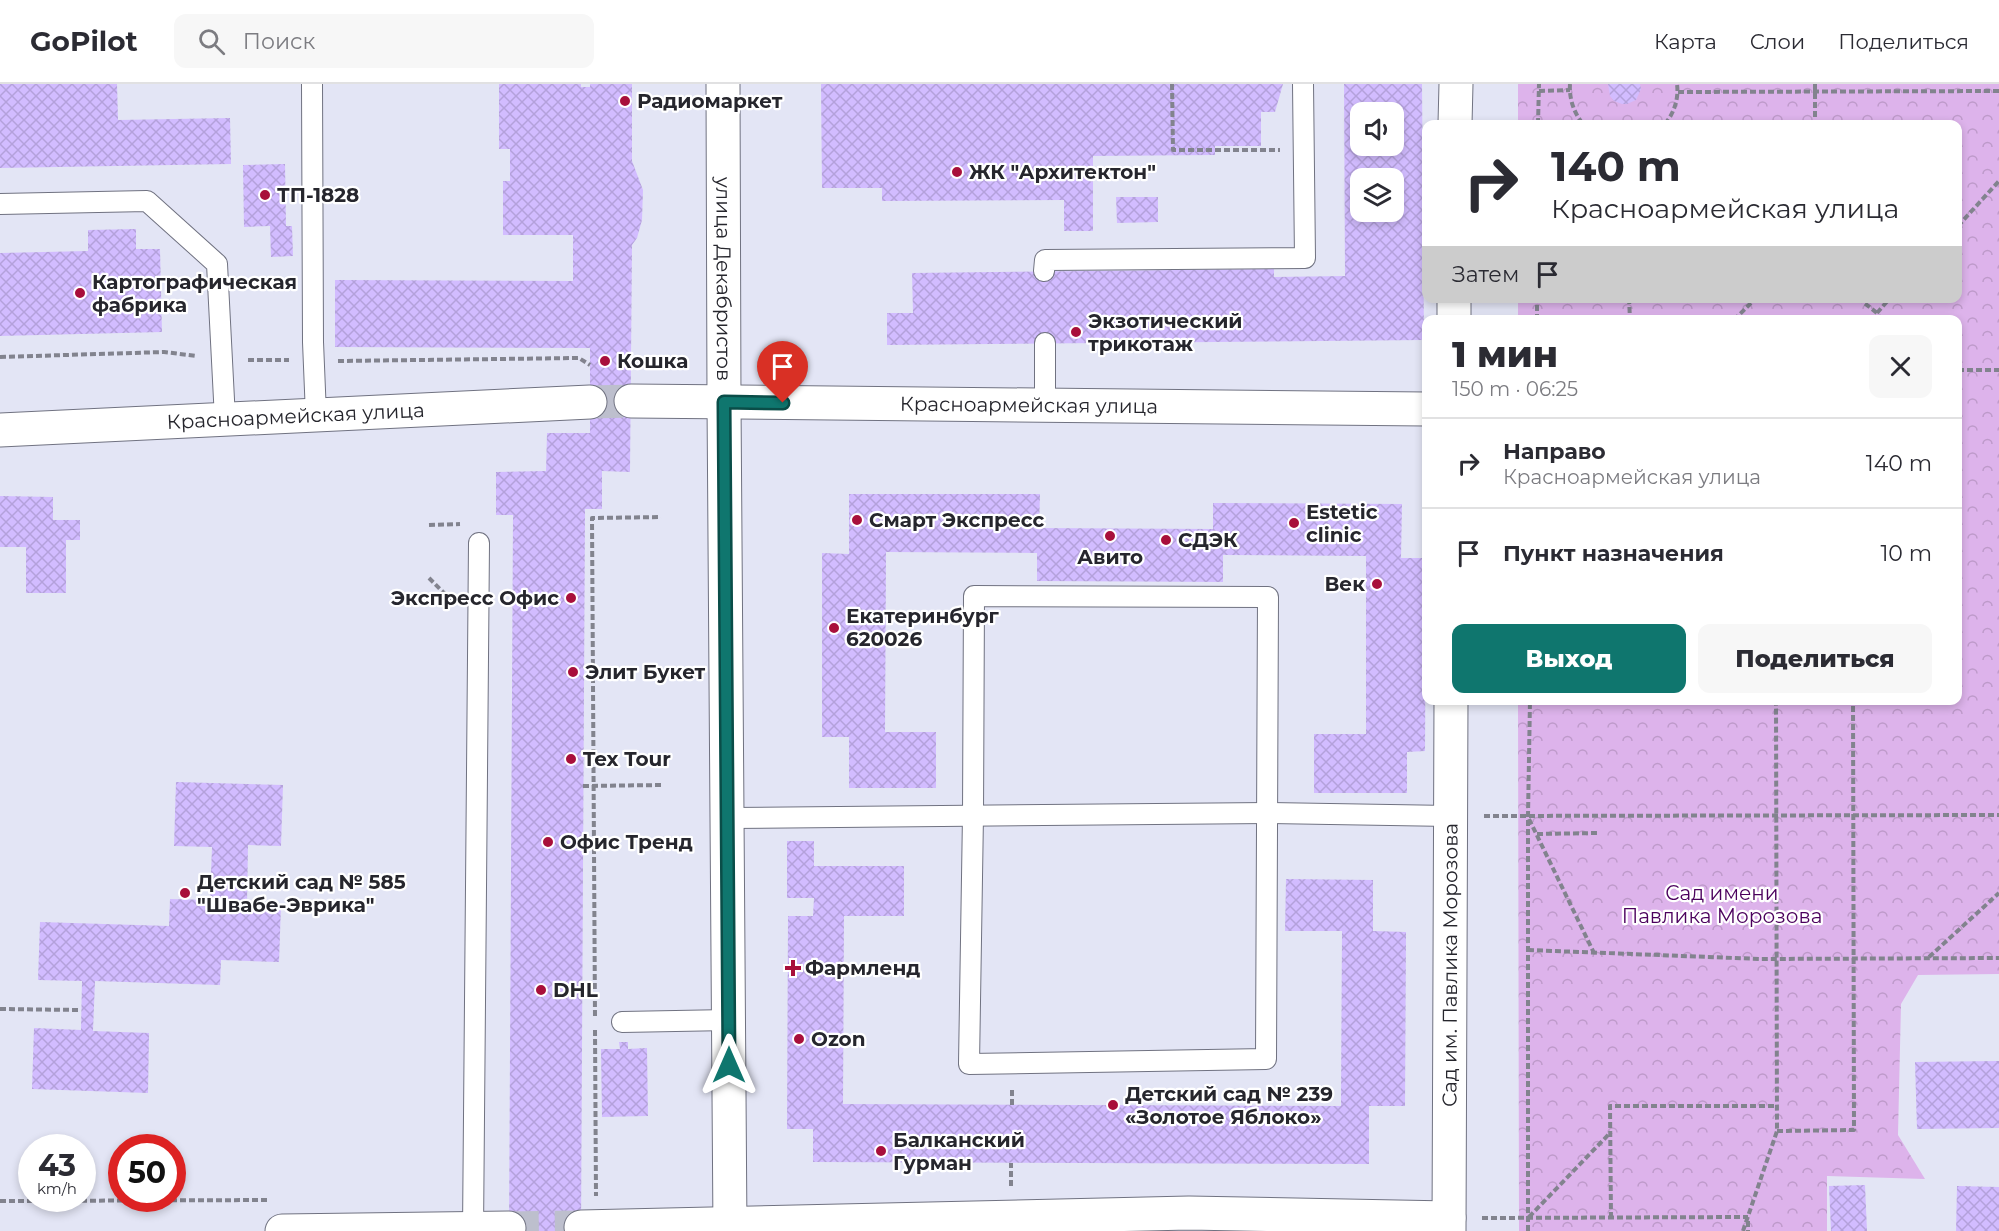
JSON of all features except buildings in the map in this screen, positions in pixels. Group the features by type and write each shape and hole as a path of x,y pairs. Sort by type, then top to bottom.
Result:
{"street":[{"name":"улица Декабристов","path":"723,84 730,1227"},
{"path":"1455,120 1456,84"},
{"name":"Красноармейская улица","path":"631,401 1422,409"},
{"name":"Красноармейская улица","path":"0,430 590,402"},
{"name":"Сад им. Павлика Морозова","path":"1449,1225 1451,705"},
{"path":"589,1214 730,1227 1189,1222 1449,1225"},
{"path":"282,1231 509,1228"}],"lane":[{"path":"312,84 313,360 316,415"},
{"path":"1044,271 1045,260 1305,258 1303,84"},
{"path":"0,204 147,201 217,264 225,419"},
{"path":"1045,344 1045,404"},
{"path":"473,1230 479,543"},
{"path":"974,596 1268,597 1268,813 1266,1059 969,1064 974,596"},
{"path":"728,818 1268,813 1450,816"},
{"path":"622,1022 729,1020"}],"path":[{"path":"1173,84 1173,150 1303,149"},
{"path":"1538,120 1539,84"},
{"path":"1570,84 1571,103 1580,120"},
{"path":"1667,120 1676,104 1677,84"},
{"path":"1815,84 1815,120"},
{"path":"1539,91 1570,90"},
{"path":"1678,92 1999,91"},
{"path":"1962,221 1999,181"},
{"path":"1739,315 1751,303"},
{"path":"1864,303 1876,313 1885,303"},
{"path":"0,357 164,352 221,360 579,358 590,365"},
{"path":"1962,370 1999,370"},
{"path":"589,1214 594,786 592,518 661,517"},
{"path":"429,525 463,524"},
{"path":"429,578 442,590"},
{"path":"1528,1231 1530,705"},
{"path":"1743,1231 1777,1131 1776,705"},
{"path":"1777,1131 1854,1130 1853,705"},
{"path":"583,786 663,785"},
{"path":"1489,816 1999,815"},
{"path":"1528,816 1594,952"},
{"path":"1537,834 1597,833"},
{"path":"1928,958 1999,893"},
{"path":"1528,950 1776,959 1999,958"},
{"path":"0,1009 81,1010"},
{"path":"1611,1218 1610,1106 1777,1106"},
{"path":"1528,1218 1611,1132"},
{"path":"0,1201 271,1200"},
{"path":"1449,1225 1528,1218 1748,1217"},
{"path":"1748,1217 1748,1231"}],"green space":[{"name":"Сад имени Павлика Морозова","path":"1518,84 1999,84 1999,974 1918,975 1901,1004 1898,1135 1925,1179 1827,1176 1827,1231 1519,1231 1518,705 1962,705 1962,315 1518,315 1518,303 1962,303 1962,120 1518,120"}],"tunnel":[{"path":"590,402 631,401"},
{"path":"510,1231 509,1228 581,1227"}],"place":[{"name":"Радиомаркет","path":"625,101"},
{"name":"ЖК \"Архитектон\"","path":"957,172"},
{"name":"ТП-1828","path":"265,195"},
{"name":"Картографическая фабрика","path":"80,293"},
{"name":"Экзотический трикотаж","path":"1076,332"},
{"name":"Кошка","path":"605,361"},
{"name":"Смарт Экспресс","path":"857,520"},
{"name":"Estetic clinic","path":"1294,523"},
{"name":"Авито","path":"1110,536"},
{"name":"СДЭК","path":"1166,540"},
{"name":"Век","path":"1377,584"},
{"name":"Экспресс Офис","path":"571,598"},
{"name":"Екатеринбург 620026","path":"834,628"},
{"name":"Элит Букет","path":"573,672"},
{"name":"Tex Tour","path":"571,759"},
{"name":"Офис Тренд","path":"548,842"},
{"name":"Детский сад № 585 \"Швабе-Эврика\"","path":"185,893"},
{"name":"Фармленд","path":"793,968"},
{"name":"DHL","path":"541,990"},
{"name":"Ozon","path":"799,1039"},
{"name":"Детский сад № 239 «Золотое Яблоко»","path":"1113,1105"},
{"name":"Балканский Гурман","path":"881,1151"}],"route":[{"path":"729,1065 724,402 783,403"}]}
